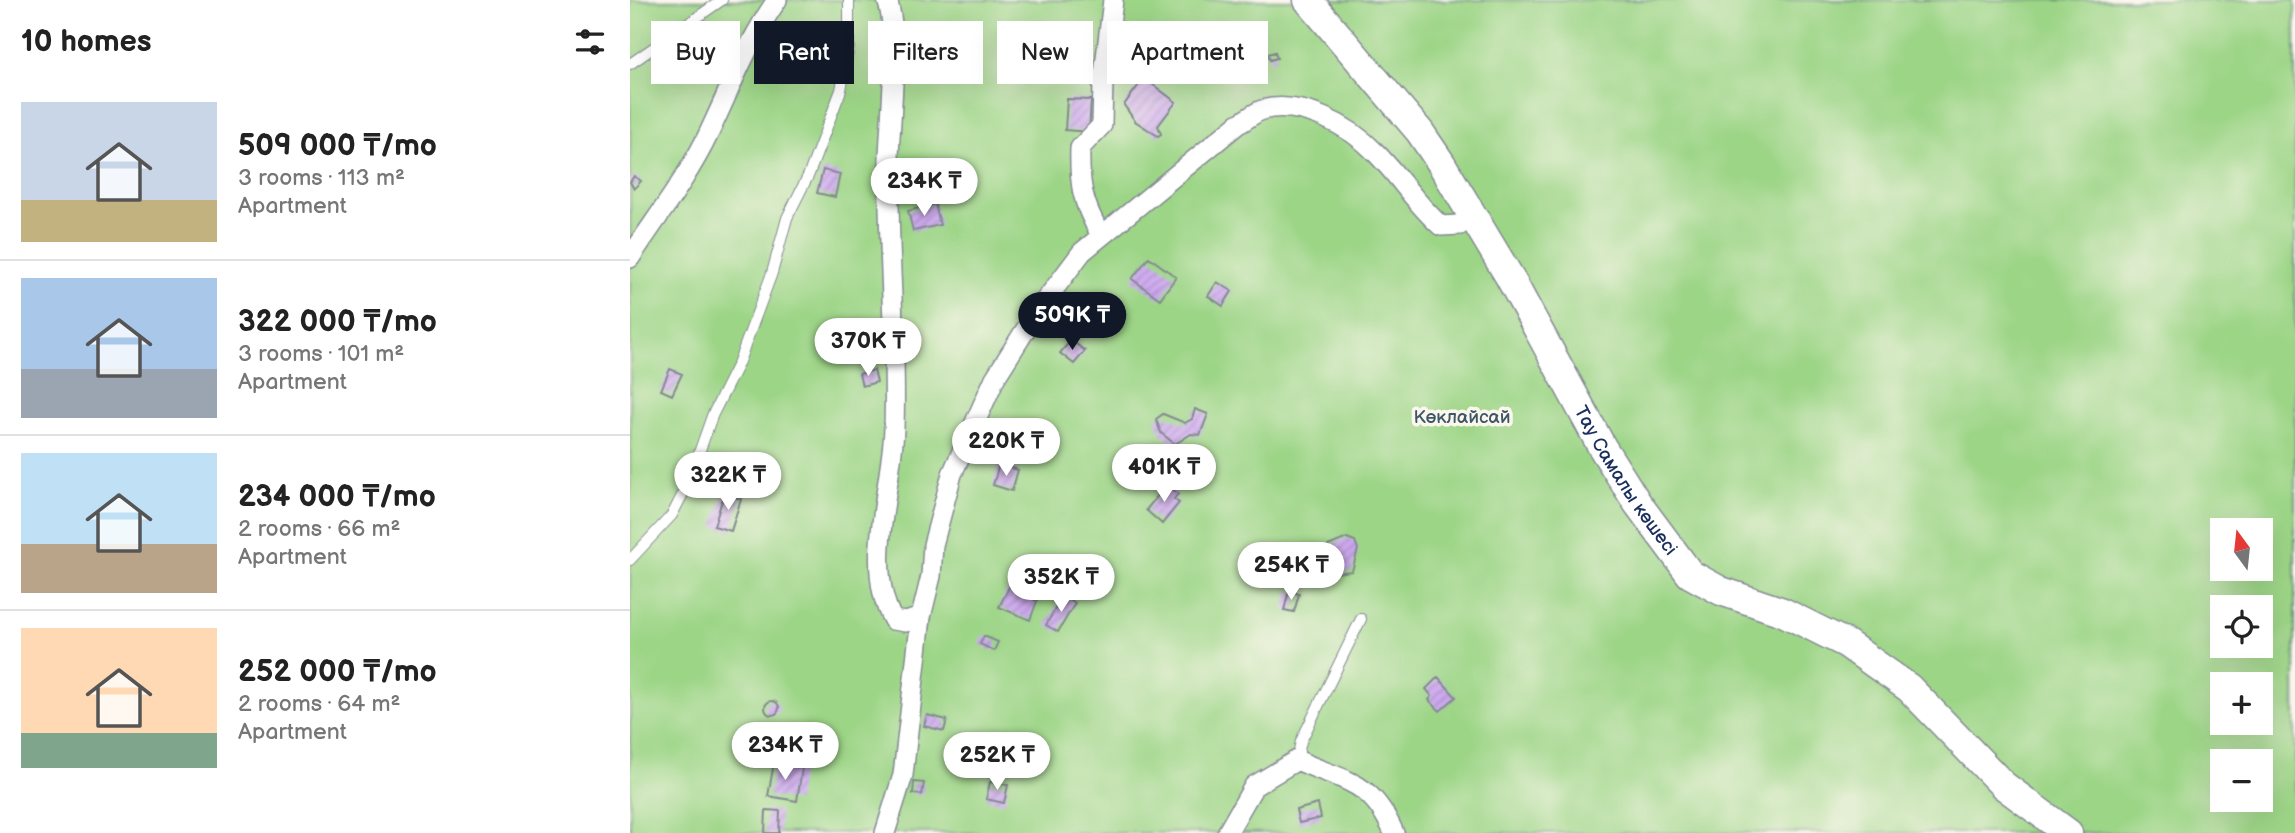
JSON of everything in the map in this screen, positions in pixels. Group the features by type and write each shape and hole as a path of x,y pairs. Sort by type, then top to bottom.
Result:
{"street":[{"path":"630,258 708,136 729,83 758,27 777,0"},
{"path":"887,0 893,96 889,158 894,430 879,573 884,604 893,620 906,622 921,617"},
{"path":"1101,235 1088,213 1079,182 1080,148 1102,125 1103,82 1114,0"},
{"name":"Тау Самалы көшесі","path":"1308,0 1420,132 1471,212 1602,447 1638,504 1690,574 1721,591 1783,612 1847,644 1909,688 2003,785 2068,833"},
{"path":"885,833 903,775 921,617 931,576 933,545 952,474 995,378 1036,313 1082,252 1238,124 1261,111 1276,108 1333,121 1352,134 1376,153 1441,226 1460,225 1471,212"},
{"path":"1227,833 1254,786 1297,760 1358,785 1382,806 1394,833"}],"lane":[{"path":"630,64 722,0"},
{"path":"630,561 672,515 688,484 712,416 738,364 772,273 787,218 809,174 841,90 849,47 849,0"},
{"path":"1297,760 1301,741 1361,619"}],"green space":[{"name":"Көклайсай","path":"630,0 2295,0 2295,833 630,833"}],"building":[{"path":"1275,52 1277,58 1270,60 1268,54"},
{"path":"1140,84 1152,84 1176,102 1158,126 1161,134 1158,136 1135,121 1124,105"},
{"path":"1067,99 1091,100 1089,132 1065,130"},
{"path":"823,170 840,174 835,197 817,193"},
{"path":"634,176 641,181 634,189 630,182"},
{"path":"935,204 940,225 913,231 908,211"},
{"path":"1149,257 1176,277 1160,299 1132,279"},
{"path":"1217,282 1232,291 1223,306 1208,296"},
{"path":"1071,340 1085,351 1074,364 1060,353"},
{"path":"670,369 682,374 672,395 661,390"},
{"path":"874,370 877,382 862,386 859,374"},
{"path":"1195,409 1208,414 1200,435 1191,434 1175,444 1161,433 1156,419 1163,414 1185,423 1192,419"},
{"path":"999,464 1018,470 1012,491 993,485"},
{"path":"1167,484 1178,494 1174,499 1179,503 1162,524 1146,510"},
{"path":"724,494 741,499 731,531 714,526"},
{"path":"1347,538 1355,541 1358,549 1352,571 1335,573 1327,559 1328,546"},
{"path":"1079,563 1090,567 1083,586 1073,582"},
{"path":"1015,575 1038,584 1032,598 1037,601 1030,620 999,607"},
{"path":"1289,591 1299,594 1294,612 1284,610"},
{"path":"1063,595 1075,603 1058,632 1046,625"},
{"path":"984,636 998,642 994,651 980,644"},
{"path":"1438,677 1456,697 1440,711 1429,700 1432,696 1426,689"},
{"path":"772,701 777,703 777,713 772,715 767,713 765,708 767,703"},
{"path":"927,715 947,720 944,731 924,726"},
{"path":"774,763 802,768 797,801 768,796"},
{"path":"914,782 924,783 922,795 913,794"},
{"path":"990,782 1008,785 1004,803 986,799"},
{"path":"1318,804 1321,818 1299,823 1296,810"},
{"path":"766,810 780,811 779,833 765,833"}]}
